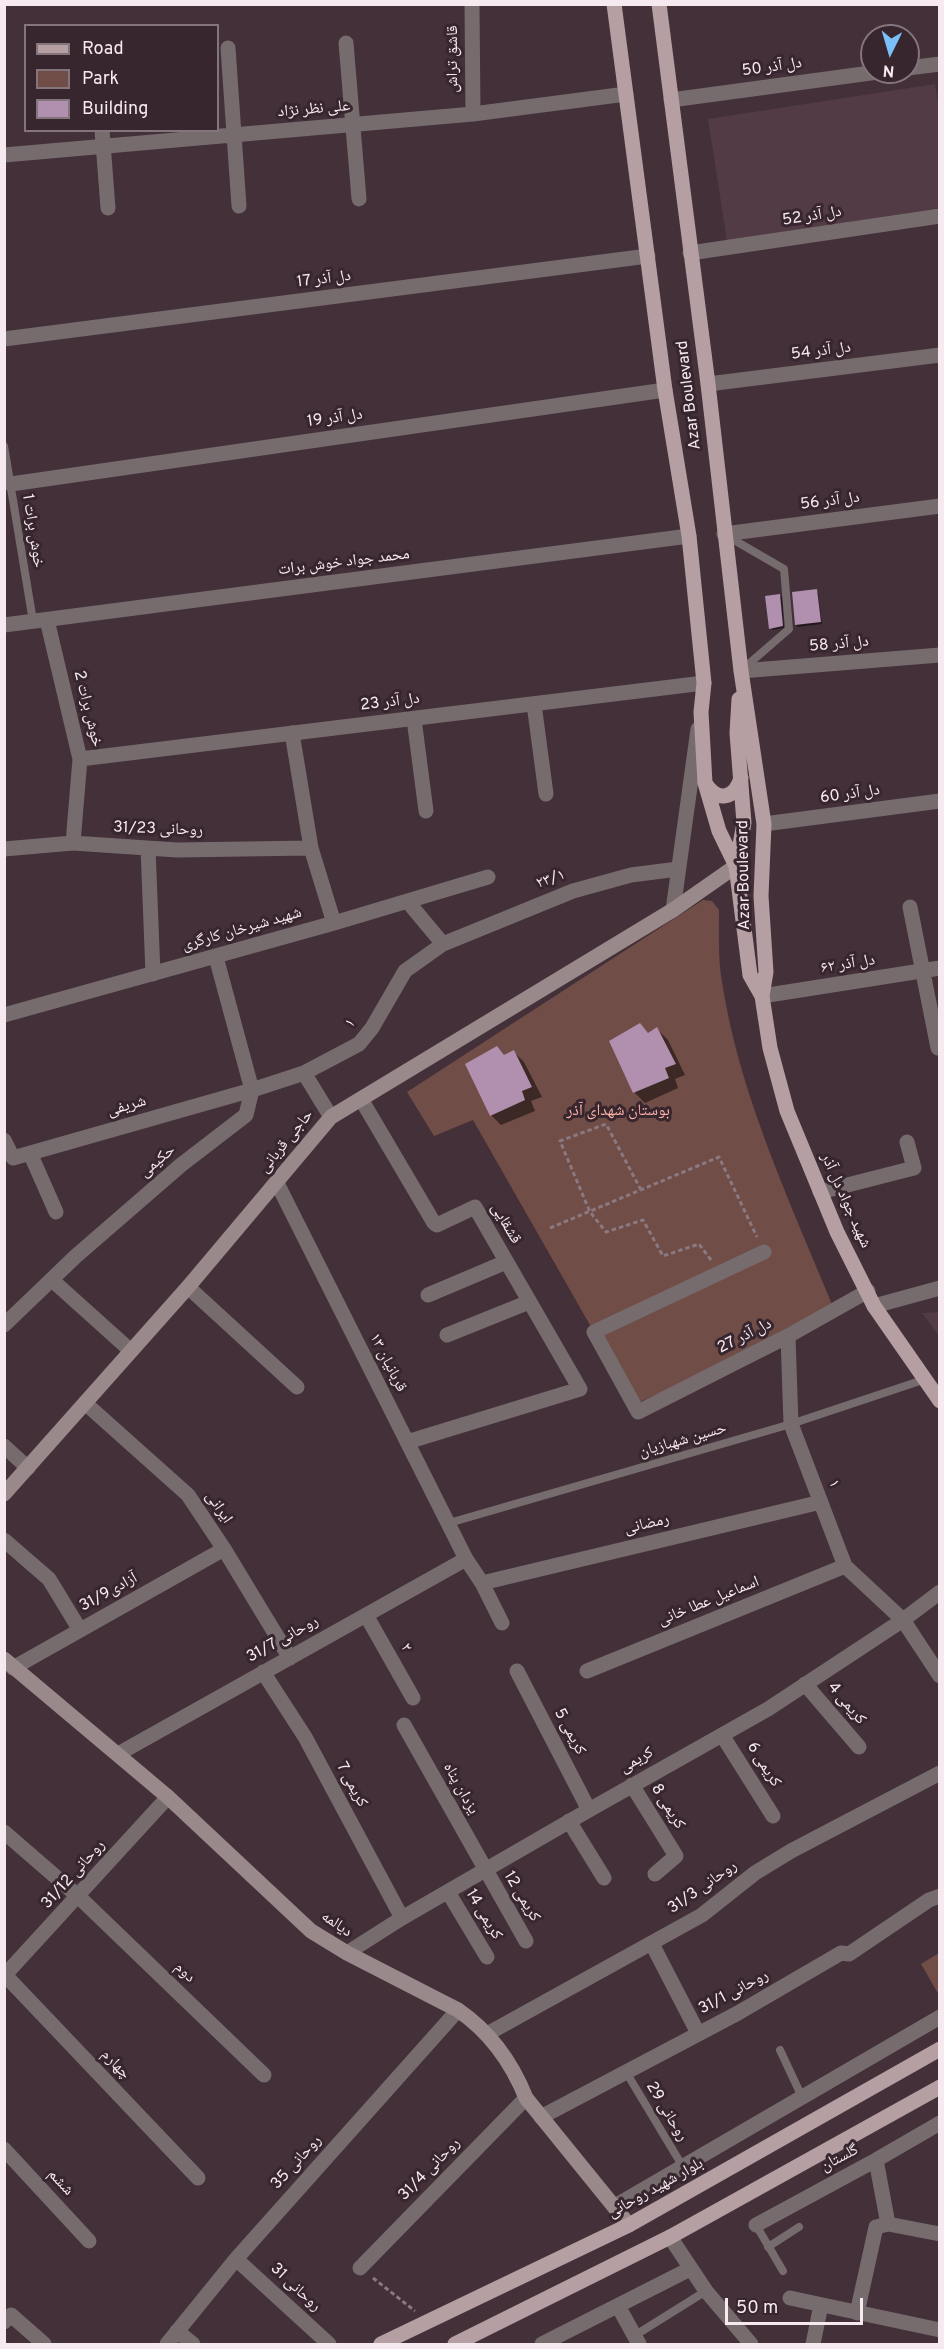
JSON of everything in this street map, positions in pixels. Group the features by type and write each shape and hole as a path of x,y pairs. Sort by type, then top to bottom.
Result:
{"main road":[{"name":"Azar Boulevard","path":"614,4 665,390 689,537 704,683 701,712 705,783 719,831 736,866 750,975 762,996"},
{"name":"Azar Boulevard","path":"659,4 708,384 741,671 764,824 760,896 766,972 762,996"},
{"path":"736,866 744,823 737,733 741,671"},
{"path":"705,783 711,792 720,796 730,795 738,788 741,778"},
{"name":"حاجی قربانی","path":"4,1494 189,1287 331,1117 673,910 736,866"},
{"name":"شهید جواد دل آذر","path":"762,996 770,1048 787,1111 837,1232 874,1306 939,1401"},
{"name":"دیالمه","path":"9,1664 168,1797 311,1931 347,1953 458,2010 487,2034 516,2074 526,2098 629,2225"},
{"name":"بلوار شهید روحانی","path":"381,2344 629,2225 939,2049"},
{"path":"455,2344 670,2237 939,2088"}],"street":[{"name":"قاشق تراش","path":"472,4 473,114"},
{"path":"346,43 359,200"},
{"path":"228,48 239,206"},
{"path":"920,66 939,64"},
{"name":"دل آذر 50","path":"671,100 860,74"},
{"name":"علی نظر نژاد","path":"4,155 473,114 626,94"},
{"path":"102,132 108,208"},
{"name":"دل آذر 52","path":"690,253 939,216"},
{"name":"دل آذر 17","path":"4,339 648,256"},
{"name":"دل آذر 54","path":"708,384 939,355"},
{"name":"دل آذر 19","path":"11,484 665,390"},
{"name":"دل آذر 56","path":"724,534 939,506"},
{"name":"محمد جواد خوش برات","path":"4,625 689,537"},
{"name":"خوش برات 2","path":"40,620 80,759 73,843"},
{"name":"دل آذر 58","path":"741,671 939,656"},
{"name":"دل آذر 23","path":"80,759 704,683"},
{"path":"534,704 546,794"},
{"path":"673,910 701,712"},
{"path":"414,719 426,811"},
{"path":"292,733 311,848 334,923"},
{"name":"دل آذر 60","path":"764,824 939,801"},
{"name":"روحانی 31/23","path":"4,849 73,843 177,850 311,848"},
{"path":"148,848 153,974"},
{"name":"۲۳/۱","path":"442,944 573,891 632,875 678,869"},
{"name":"شهید شیرخان کارگری","path":"4,1015 216,957 488,877"},
{"path":"408,902 442,944"},
{"path":"910,907 938,1048"},
{"name":"۱","path":"252,1090 304,1073 359,1044 372,1028 405,971 442,944"},
{"path":"216,957 252,1090"},
{"name":"دل آذر ۶۲","path":"762,996 939,968"},
{"path":"304,1073 331,1117"},
{"name":"شریفی","path":"4,1140 13,1158 252,1090"},
{"name":"حکیمی","path":"5,1324 76,1256 181,1165 246,1115 252,1090"},
{"name":"قشقایی","path":"361,1099 434,1223 438,1225 475,1207 580,1389 407,1443"},
{"path":"820,1192 914,1168 907,1142"},
{"path":"30,1153 56,1212"},
{"name":"۱۳ قربانیان","path":"277,1183 466,1559 482,1583 502,1623"},
{"path":"719,1273 764,1252"},
{"path":"428,1294 507,1262"},
{"name":"دل آذر 27","path":"719,1273 594,1332 638,1412 788,1336 868,1291"},
{"path":"52,1280 131,1351"},
{"path":"189,1287 297,1387"},
{"path":"874,1306 939,1288"},
{"path":"447,1335 529,1302"},
{"name":"۱","path":"788,1336 791,1424 845,1566 903,1620 939,1676"},
{"name":"ایرانی","path":"85,1403 188,1495 224,1549 290,1658"},
{"path":"4,1446 28,1468"},
{"name":"رمضانی","path":"482,1583 821,1502"},
{"path":"4,1540 49,1579 80,1630"},
{"name":"آزادی31/9","path":"9,1664 80,1630 224,1549"},
{"name":"روحانی 31/7","path":"118,1754 466,1559"},
{"name":"اسماعیل عطا خانی","path":"587,1671 845,1566"},
{"name":"کریمی","path":"347,1953 402,1918 768,1709 903,1620 939,1592"},
{"name":"۲","path":"366,1615 413,1698"},
{"name":"کریمی 5","path":"517,1671 589,1810"},
{"name":"کریمی 7","path":"263,1672 305,1737 402,1918"},
{"name":"کریمی 4","path":"806,1684 859,1747"},
{"name":"یزدان پناه","path":"404,1725 485,1871"},
{"name":"کریمی 6","path":"722,1735 773,1816"},
{"name":"روحانی 31/3","path":"487,2034 702,1915 755,1873 791,1851 939,1773"},
{"name":"کریمی 8","path":"632,1785 676,1856 656,1874"},
{"name":"روحانی 31/12","path":"7,1971 79,1897 168,1797"},
{"path":"570,1821 604,1878"},
{"name":"دوم","path":"4,1832 79,1897 264,2074"},
{"name":"کریمی 12","path":"485,1871 526,1941"},
{"name":"کریمی 14","path":"448,1892 487,1957"},
{"name":"روحانی 31/1","path":"541,2117 738,2013 841,1953 849,1954 929,1900 939,1896"},
{"path":"652,1944 698,2033"},
{"name":"چهارم","path":"7,1971 198,2178"},
{"name":"روحانی 35","path":"167,2344 236,2259 458,2010"},
{"path":"615,2206 939,2018"},
{"name":"روحانی 31/4","path":"360,2268 526,2098"},
{"name":"گلستان","path":"756,2225 939,2123"},
{"name":"ششم","path":"4,2149 89,2241"},
{"path":"876,2160 888,2224"},
{"path":"857,2313 876,2227 888,2224 939,2234"},
{"path":"670,2237 706,2291 751,2344"},
{"name":"روحانی 31","path":"236,2259 328,2344"},
{"path":"542,2344 572,2338 618,2306 690,2269"},
{"path":"790,2298 939,2330"},
{"path":"813,2344 821,2305"},
{"path":"618,2306 637,2340"},
{"path":"4,2322 11,2315 44,2344"},
{"path":"177,2331 193,2344"}],"lane":[{"name":"خوش برات 1","path":"4,446 40,620"},
{"path":"724,534 784,569 789,629 741,671"},
{"name":"حسین شهبازیان","path":"449,1524 791,1424 923,1380"},
{"path":"780,2050 802,2097"},
{"name":"روحانی 29","path":"626,2072 683,2167"},
{"path":"756,2225 783,2271"},
{"path":"768,2247 799,2227"},
{"path":"637,2340 706,2291"}],"path":[{"path":"641,1190 606,1124 560,1141 590,1212 606,1232 643,1220 663,1256 699,1244 719,1273"},
{"path":"550,1228 719,1157 764,1252"},
{"path":"360,2268 428,2322"}],"shaded area":[{"path":"935,84 940,113 939,208 727,241 708,119"},
{"path":"940,1312 939,1336 922,1313"}],"green space":[{"name":"بوستان شهدای آذر","path":"703,900 712,901 719,910 719,955 722,982 730,1025 754,1110 785,1192 836,1314 635,1404 473,1120 434,1136 407,1092"},
{"path":"939,1953 939,1995 921,1964"}],"building":[{"path":"817,589 821,622 795,625 792,592"},
{"path":"780,594 783,626 769,629 765,596"},
{"path":"640,1023 648,1033 657,1027 676,1064 665,1068 669,1078 633,1093 609,1041"},
{"path":"497,1046 504,1055 514,1050 532,1087 522,1091 525,1100 490,1116 465,1064"}]}
